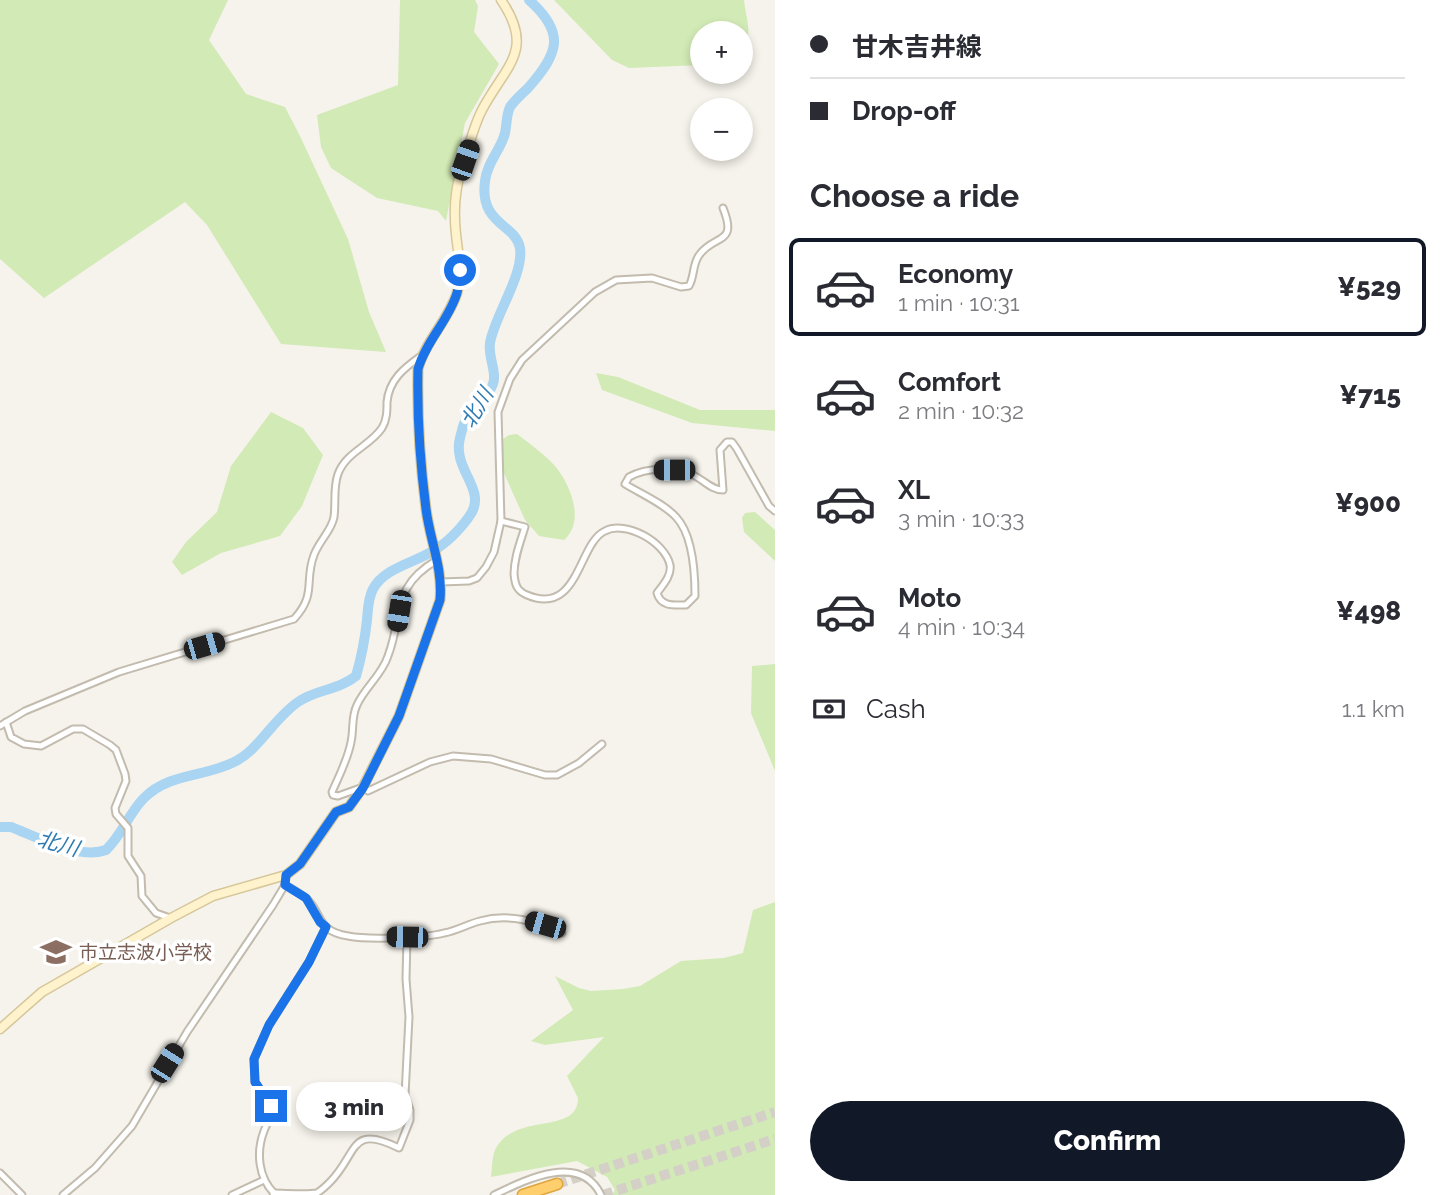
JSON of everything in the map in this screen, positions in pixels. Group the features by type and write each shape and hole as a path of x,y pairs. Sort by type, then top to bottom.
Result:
{"highway":[{"path":"523,1195 557,1184"}],"main road":[{"path":"0,1029 42,992 213,896 286,880 336,812 349,807 363,788 399,716 440,600 441,582 426,513 420,459 418,369 421,356 451,308 457,292 460,270 455,219 456,184 481,112 510,65 517,47 513,18 501,0"}],"street":[{"path":"441,582 469,581 481,574 494,552 501,521 498,412 517,368 595,292 616,280 652,278 681,287 689,286 699,254 721,241 727,234 728,219 723,208"},
{"path":"171,918 156,913 144,901 141,876 128,856 128,828 116,814 115,808 126,780 116,750 83,729 74,729 41,746 30,745 10,737 3,724 38,706 119,672 294,619 307,601 314,554 334,519 338,473 344,463 382,428 388,397 397,376 421,356"},
{"path":"501,521 525,527 514,568 514,583 523,593 534,598 547,598 563,591 578,573 592,541 601,532 612,528 625,528 636,531 655,544 670,564 670,572 657,597 670,606 686,606 695,596 695,583 682,524 671,512 625,484 629,477 647,470 674,470 694,475 716,490 723,490 720,450 727,442 732,443 769,506 775,511"},
{"path":"438,560 416,575 402,595 387,660 361,697 353,716 348,757 332,792 338,796 363,788 368,791 430,762 453,756 491,759 545,775 557,775 579,763 602,744"},
{"path":"63,1195 95,1168 132,1126 180,1043 286,880 306,898 320,922 349,936 407,937 447,933 478,921 510,917 545,925 562,933"},
{"path":"326,927 309,962 269,1025 254,1059 255,1082 272,1110 261,1143 260,1167 264,1180 275,1194 301,1195 319,1192 342,1170 356,1142 365,1138 376,1139 399,1148 410,1120 405,1095 409,1017 407,937"},
{"path":"494,1195 546,1173 564,1171 585,1177 597,1186 601,1195"},
{"path":"0,1173 22,1195"},
{"path":"232,1195 264,1180"}],"green space":[{"path":"0,0 228,0 209,40 246,94 285,107 348,239 369,312 386,352 281,344 207,225 185,202 44,298 0,259"},
{"path":"400,0 475,0 478,6 474,32 499,64 465,123 446,221 438,211 377,198 331,168 321,147 317,115 398,85"},
{"path":"554,0 744,0 748,21 690,21 690,65 629,68 612,60"},
{"path":"596,373 618,377 700,410 775,410 775,431 692,423 602,390"},
{"path":"271,412 303,428 323,455 302,506 280,536 221,553 182,575 172,562 186,542 217,512 231,466"},
{"path":"517,434 542,453 566,482 575,513 571,532 564,540 539,536 525,520 503,471 503,439"},
{"path":"755,512 775,530 775,561 744,532 742,518 745,513"},
{"path":"775,664 775,771 751,713 752,666"},
{"path":"775,902 775,1195 612,1195 615,1190 607,1177 577,1161 491,1177 495,1150 504,1138 530,1126 568,1117 575,1110 578,1098 567,1076 604,1037 545,1045 531,1041 573,1010 555,976 591,991 623,989 640,986 681,961 724,958 743,953 753,910"}],"waterway":[{"name":"北川","path":"0,827 11,827 71,850 106,850 139,804 154,790 164,784 242,758 298,702 356,676 373,589 386,575 443,544 469,517 475,503 472,486 460,459 460,438 467,416 493,384 490,343 518,271 520,259 517,240 487,207 485,181 488,168 503,139 510,107 538,76 552,53 554,43 549,23 529,0"}],"tunnel":[{"path":"557,1184 775,1112"},
{"path":"603,1195 775,1139"}],"place":[{"name":"市立志波小学校","path":"56,952"}],"route":[{"path":"271,1106 255,1082 254,1059 269,1025 309,962 326,927 320,922 306,898 285,885 286,875 300,864 336,812 349,807 363,788 399,716 440,600 438,560 426,513 420,459 418,369 421,356 451,308 457,292 460,270"}]}
